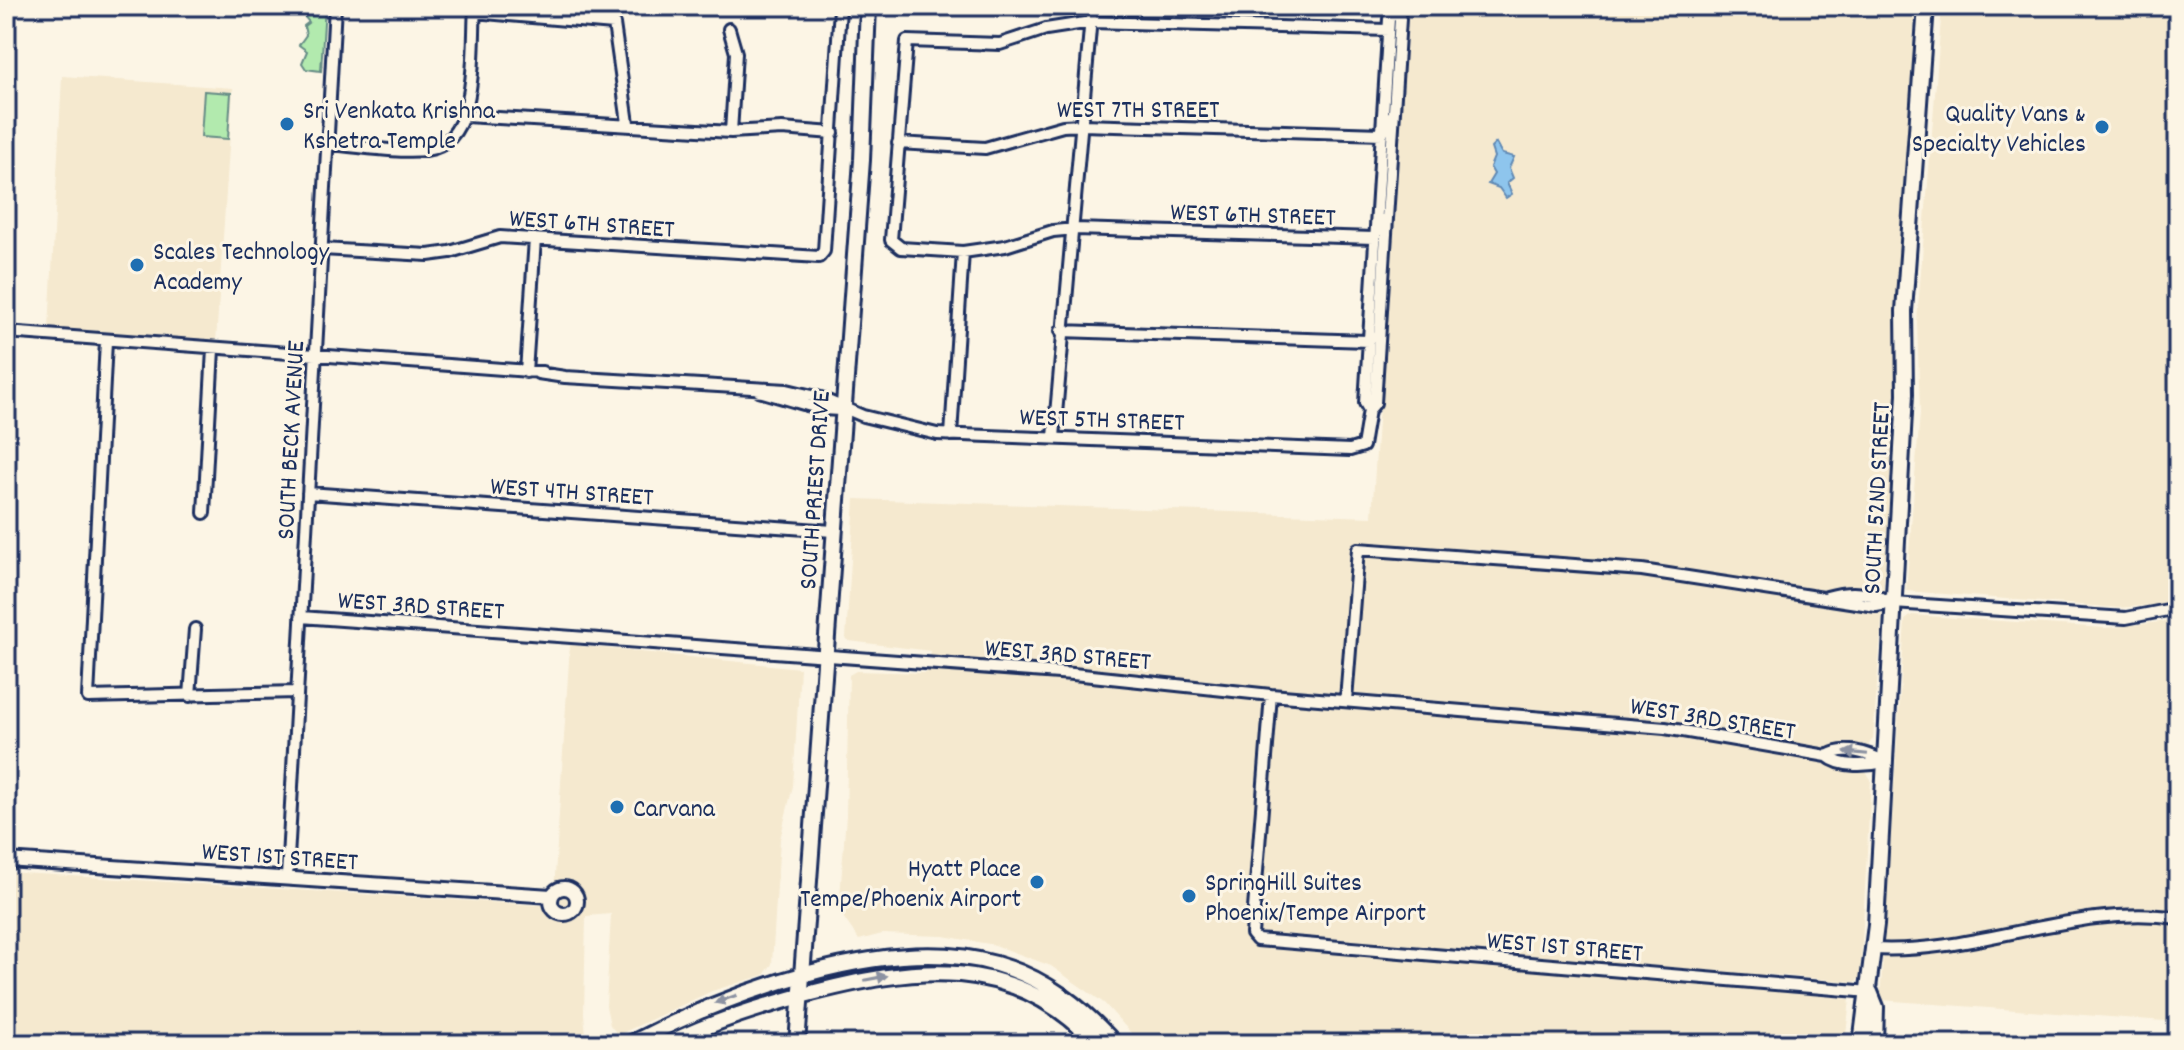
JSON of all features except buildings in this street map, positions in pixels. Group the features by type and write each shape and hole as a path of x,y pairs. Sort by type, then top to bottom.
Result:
{"main road":[{"name":"SOUTH PRIEST DRIVE","path":"797,1044 862,160 868,6"},
{"name":"SOUTH 52ND STREET","path":"1870,992 1905,394 1904,311 1926,6"},
{"path":"630,1044 723,1000 801,977 878,960 914,956 960,957 997,964 1035,979 1079,1007 1115,1044"},
{"path":"667,1044 745,1011 914,972 954,972 1003,982 1022,981 1068,1006 1079,1007"},
{"path":"1003,982 1056,1008 1097,1044"},
{"path":"1861,1044 1864,1006 1870,992"},
{"path":"1870,992 1876,1007 1875,1044"}],"street":[{"name":"SOUTH BECK AVENUE","path":"287,877 335,6"},
{"path":"1054,437 1061,331 1075,229 1092,6"},
{"path":"1395,6 1400,19 1375,403 1369,410 1365,403 1374,238 1388,30 1395,6"},
{"path":"466,116 567,124 596,121 731,132 782,129 833,133 840,8"},
{"path":"328,144 417,150 446,144 466,116 474,9 614,24 628,123"},
{"path":"898,143 907,41 1000,44 1046,29 1091,22 1388,30"},
{"path":"729,29 736,53 731,132"},
{"path":"1388,30 1392,38 1391,73 1395,81"},
{"path":"1382,134 1393,108"},
{"name":"WEST 7TH STREET","path":"898,143 985,148 1043,131 1082,125 1382,134"},
{"name":"WEST 6TH STREET","path":"322,249 428,255 462,249 500,237 813,259 824,251 833,133"},
{"name":"WEST 6TH STREET","path":"898,143 891,240 895,246 963,252 1005,246 1053,231 1075,229 1374,238"},
{"path":"1374,238 1387,210"},
{"path":"526,372 535,239"},
{"path":"951,435 963,252"},
{"path":"1368,341 1381,310"},
{"path":"1061,331 1368,341"},
{"name":"WEST 5TH STREET","path":"6,334 749,389 821,409 843,410 909,429 951,435 1350,450 1363,446 1369,410"},
{"path":"106,341 88,697 297,692"},
{"path":"204,513 213,349"},
{"name":"WEST 4TH STREET","path":"308,493 833,531"},
{"path":"1346,700 1358,549 1642,570 1827,597 1841,604 1876,606 1893,603 2126,618 2178,608"},
{"name":"WEST 3RD STREET","path":"301,617 1073,674 1271,695 1665,728 1827,756 1834,762 1885,762"},
{"path":"190,696 195,629"},
{"name":"WEST 1ST STREET","path":"1271,695 1252,934 1257,940 1870,992"},
{"name":"WEST 1ST STREET","path":"6,860 551,896"},
{"path":"1873,949 1911,949 2115,914 2178,918"}],"shaded area":[{"path":"1404,6 1915,6 1903,238 1895,314 1895,407 1882,618 1873,739 1869,744 1865,771 1871,779 1860,978 1855,982 1764,974 1762,990 1850,999 1845,1044 1141,1044 1104,1003 1051,966 995,945 943,936 882,934 859,940 839,911 846,815 849,675 856,671 926,673 931,651 849,641 846,638 855,499 1372,517"},
{"path":"1942,6 2178,6 2178,162 2168,173 2167,181 2169,191 2178,200 2178,599 2155,605 2118,608 1906,591 1920,413 1917,321"},
{"name":"Scales Technology Academy","path":"62,76 233,88 216,342 49,330"},
{"path":"1912,615 2105,628 2178,620 2178,1022 1880,1000 1905,620"},
{"path":"570,645 800,668 793,786 780,839 772,964 764,975 712,991 618,1035 610,1025 606,1006 611,914 586,916 584,1014 587,1044 6,1044 6,872 553,906"}],"green space":[{"path":"312,6 325,6 321,71 306,69 302,63 307,51 299,45 306,35 304,26 309,22 303,15 311,15"},
{"path":"204,91 231,93 228,139 201,137"}],"water":[{"path":"1496,143 1502,154 1514,157 1509,168 1513,178 1507,183 1512,194 1506,198 1499,188 1488,184 1494,174 1490,167 1494,157 1491,148"}],"place":[{"name":"Sri Venkata Krishna Kshetra Temple","path":"287,124"},
{"name":"Quality Vans & Specialty Vehicles","path":"2102,127"},
{"name":"Scales Technology Academy","path":"137,265"},
{"name":"Carvana","path":"617,807"},
{"name":"Hyatt Place Tempe/Phoenix Airport","path":"1037,882"},
{"name":"SpringHill Suites Phoenix/Tempe Airport","path":"1189,896"}]}
